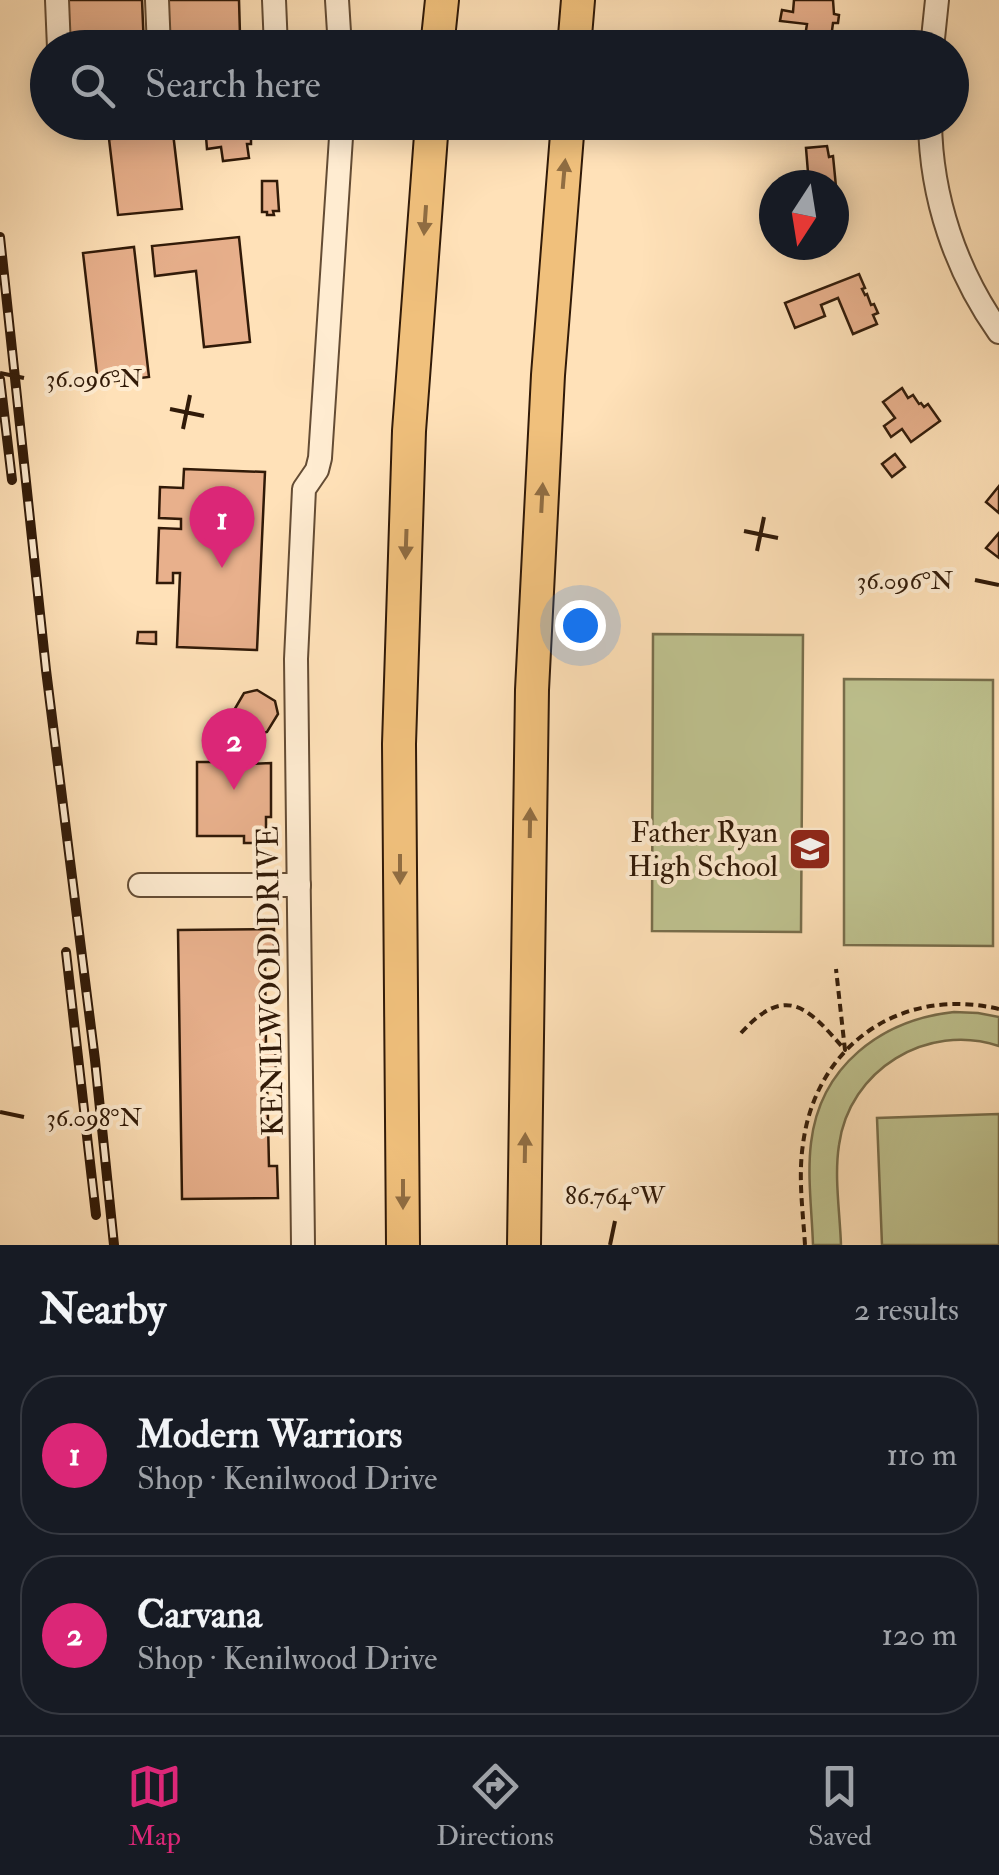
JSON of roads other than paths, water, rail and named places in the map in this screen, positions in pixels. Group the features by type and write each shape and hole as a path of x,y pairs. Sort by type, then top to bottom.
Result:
{"highway":[{"path":"439,30 442,0"},
{"path":"576,30 578,0"},
{"path":"404,1245 399,744 409,431 431,140"},
{"path":"524,1245 532,690 548,375 567,140"}],"street":[{"path":"58,0 59,30"},
{"path":"158,0 159,30"},
{"path":"274,0 275,30"},
{"path":"337,0 339,30"},
{"path":"934,30 937,0"},
{"name":"KENILWOOD DRIVE","path":"302,1245 296,659 304,489 320,458 341,140"},
{"path":"931,140 947,230 971,290 999,332"},
{"path":"140,885 299,885"}],"railway":[{"path":"0,237 114,1245"},
{"path":"0,379 12,480"},
{"path":"66,952 96,1215"}],"place":[{"name":"Modern Warriors","path":"222,568"},
{"name":"Carvana","path":"234,790"},
{"name":"Father Ryan High School","path":"810,849"}]}
